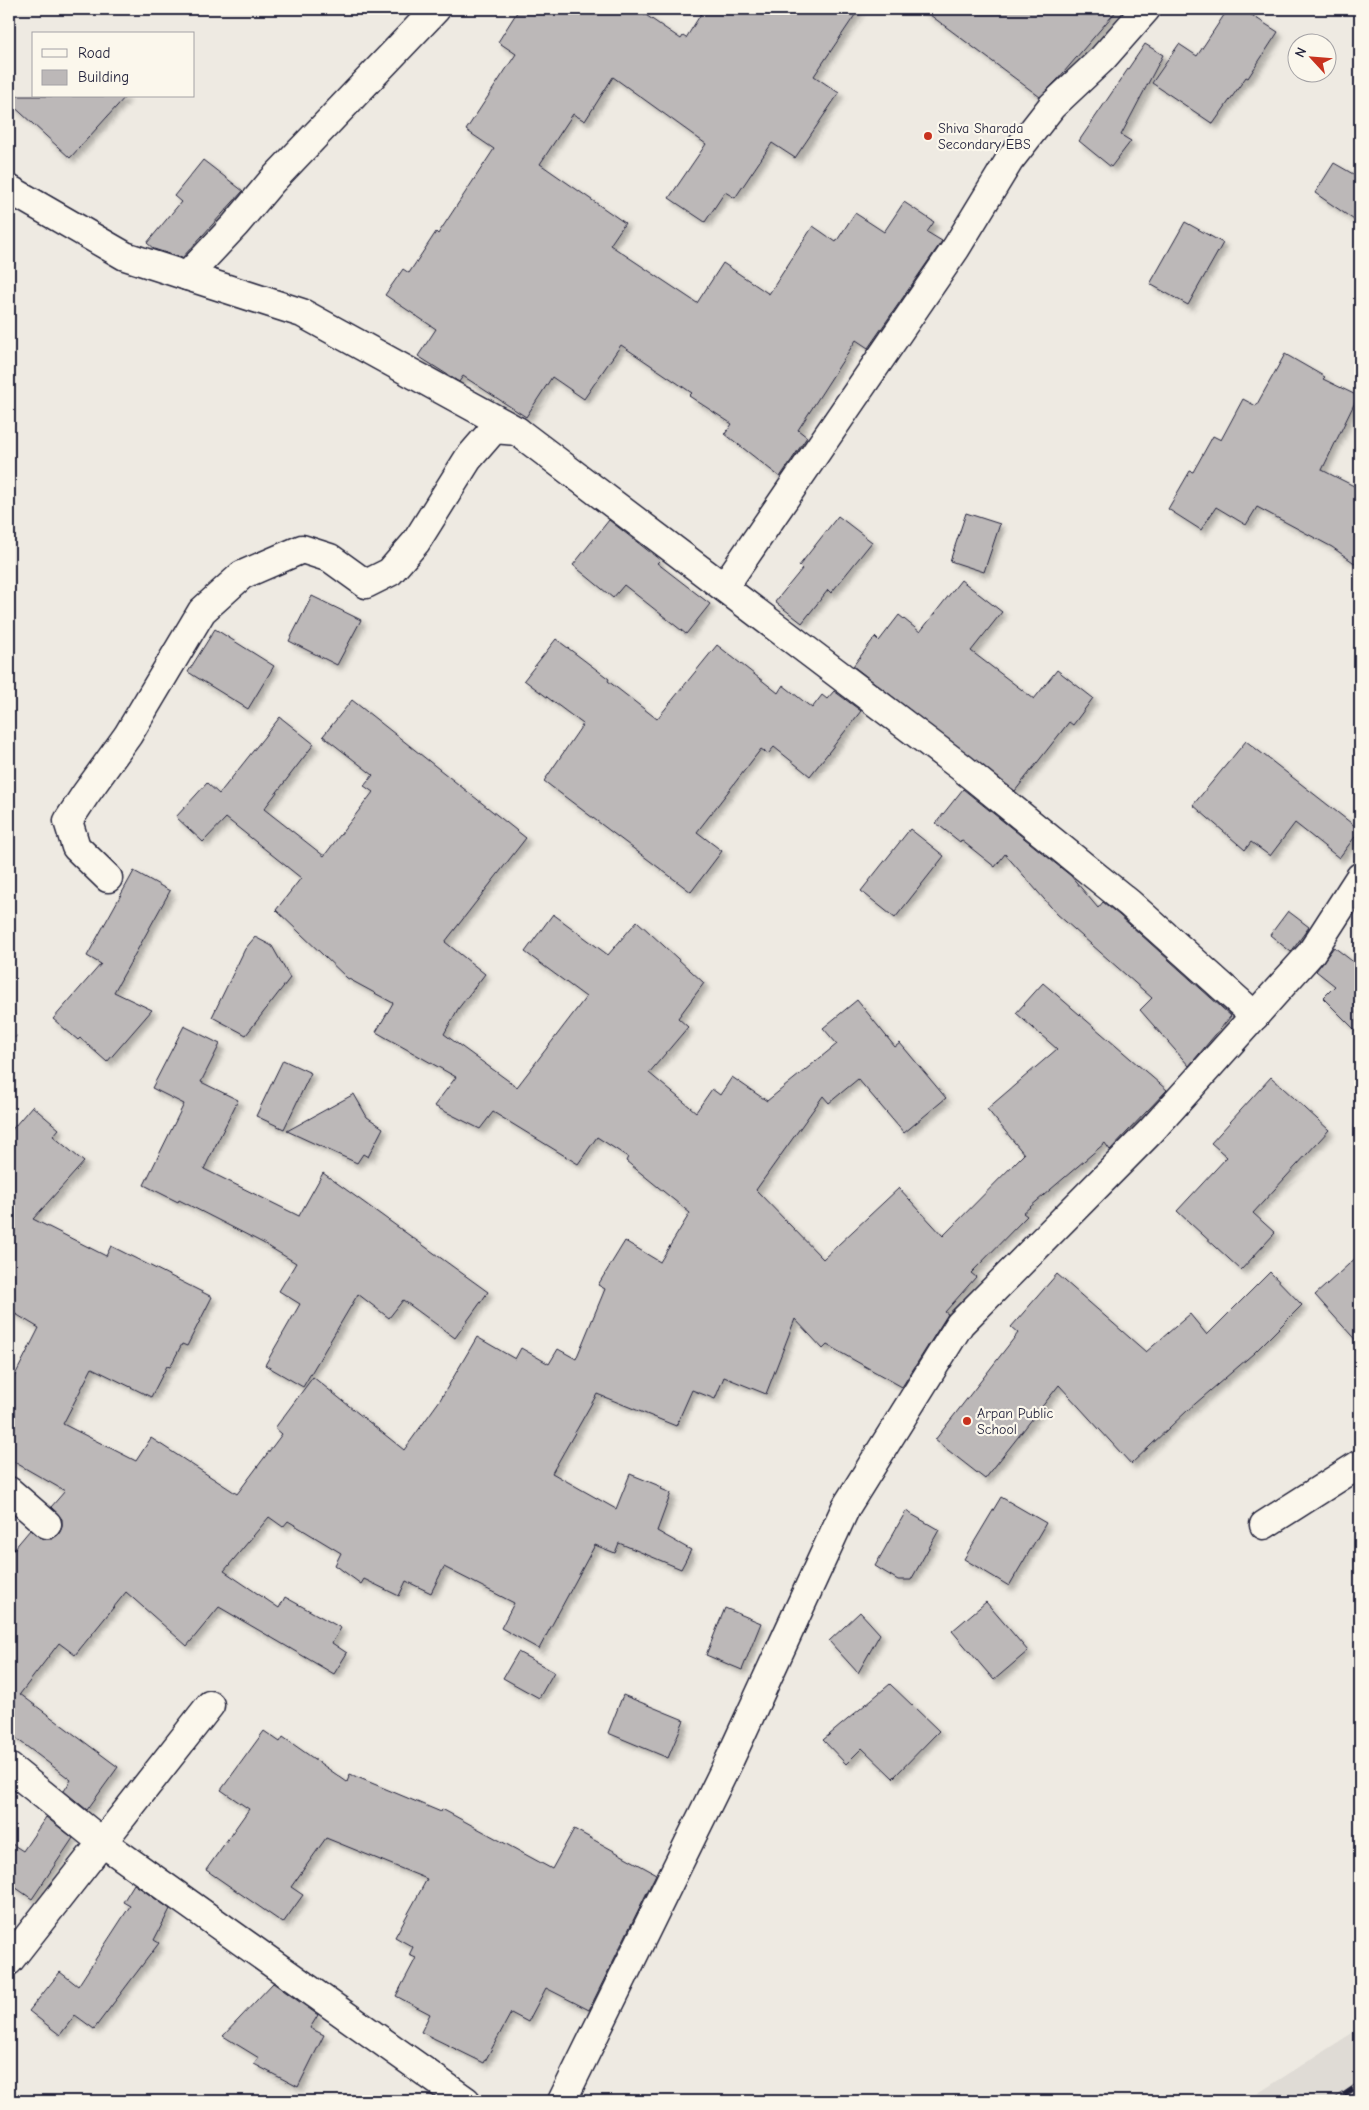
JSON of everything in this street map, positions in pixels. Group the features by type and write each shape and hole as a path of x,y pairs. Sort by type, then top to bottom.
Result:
{"street":[{"path":"187,276 235,225 272,180 436,9"},
{"path":"724,587 956,248 1009,160 1052,106 1102,59 1146,9"},
{"path":"9,189 125,256 302,313 517,431 961,767 1129,902 1255,1016"},
{"path":"108,878 76,847 68,821 128,735 202,611 242,575 302,549 330,558 366,584 390,572 416,542 468,459 494,429 517,431"},
{"path":"562,2101 729,1761 846,1507 960,1324 1151,1131 1255,1016 1311,953 1360,877"},
{"path":"1264,1525 1360,1464"},
{"path":"9,1491 46,1524"},
{"path":"9,1961 210,1705"},
{"path":"9,1767 102,1842 466,2101"}],"path":[{"path":"9,1032 16,1037"}],"shaded area":[{"path":"1360,2028 1360,2101 1246,2101"}],"building":[{"path":"519,9 637,9 681,39 683,36 686,38 704,9 859,9 814,76 839,93 795,158 772,143 735,198 725,192 705,222 669,198 706,144 613,77 585,121 573,114 540,164 625,223 610,245 697,303 723,263 769,294 813,226 836,242 855,213 884,232 904,202 934,222 927,232 942,241 868,348 856,340 798,430 807,437 780,477 725,434 732,424 689,396 692,393 621,345 584,399 552,377 526,417 463,376 459,382 418,356 436,329 385,295 403,269 409,273 436,232 438,234 494,149 466,130 516,54 498,42"},
{"path":"922,9 1118,9 1058,79 1040,97"},
{"path":"1228,9 1242,9 1278,32 1248,78 1246,77 1213,124 1152,83 1179,44 1197,56"},
{"path":"1145,44 1163,55 1121,135 1131,141 1111,167 1079,141"},
{"path":"9,96 32,96 32,98 124,98 70,158 9,102"},
{"path":"203,160 243,191 182,258 154,249 147,243 181,202 174,196"},
{"path":"1334,163 1360,178 1360,224 1315,193"},
{"path":"1185,222 1223,243 1188,305 1150,284"},
{"path":"1285,354 1325,377 1323,379 1358,396 1322,470 1360,489 1360,567 1332,547 1257,507 1246,525 1216,507 1201,530 1168,509 1190,471 1193,472 1213,436 1221,440 1243,399 1256,406"},
{"path":"966,513 1000,524 984,572 950,561"},
{"path":"838,516 872,542 831,593 828,590 802,623 775,602 802,569 799,566"},
{"path":"609,520 660,560 657,563 710,604 686,634 624,585 613,598 573,565"},
{"path":"961,580 1002,612 971,651 1034,699 1057,670 1093,698 1073,725 1069,722 1015,791 853,666 875,637 879,641 899,615 920,632"},
{"path":"312,596 361,620 337,665 289,641"},
{"path":"215,629 274,666 248,709 188,672"},
{"path":"556,639 609,679 608,681 657,719 717,645 778,693 783,685 812,708 822,695 827,699 834,691 861,711 810,776 774,747 768,754 761,749 697,832 722,851 691,892 544,781 583,724 524,680"},
{"path":"352,700 526,838 445,942 485,974 458,1009 444,1034 517,1087 586,997 525,952 553,914 608,955 637,921 704,983 678,1018 688,1027 649,1073 696,1112 712,1089 720,1095 732,1077 767,1101 837,1044 823,1028 857,1000 895,1047 900,1043 946,1098 904,1133 858,1079 829,1103 823,1096 756,1190 823,1259 899,1188 943,1236 1024,1154 987,1109 1057,1049 1016,1013 1043,983 1167,1090 1110,1150 1105,1143 1023,1213 1027,1216 971,1273 976,1277 945,1312 948,1314 902,1387 827,1345 823,1349 795,1319 766,1394 724,1377 715,1399 692,1390 676,1426 597,1394 552,1473 616,1509 630,1474 662,1487 661,1489 671,1493 657,1531 691,1550 681,1569 619,1543 615,1553 595,1545 539,1649 501,1628 514,1603 444,1567 431,1593 406,1581 399,1596 364,1579 361,1584 335,1565 341,1553 288,1521 283,1527 269,1517 224,1571 279,1608 285,1597 341,1628 332,1643 347,1653 334,1674 219,1607 187,1646 126,1592 75,1655 59,1643 20,1694 118,1767 87,1810 64,1791 71,1780 9,1733 9,1555 30,1530 45,1539 52,1539 58,1535 62,1527 62,1519 51,1507 65,1491 9,1459 9,1387 39,1328 9,1310 9,1133 32,1106 59,1129 53,1136 84,1162 33,1219 106,1256 111,1246 212,1297 187,1346 182,1344 170,1367 167,1366 151,1397 92,1368 63,1424 136,1461 151,1438 237,1494 282,1434 275,1428 313,1377 404,1450 440,1400 477,1337 515,1359 521,1348 549,1364 558,1349 576,1359 605,1289 598,1285 625,1241 660,1262 690,1213 626,1161 628,1157 597,1137 578,1164 493,1112 480,1129 434,1106 456,1077 376,1032 393,1003 347,978 276,910 301,878 226,818 203,842 176,817 207,783 219,794 280,717 314,744 264,809 324,856 373,792 364,786 373,775 323,736"},
{"path":"1246,741 1360,830 1339,858 1295,823 1270,856 1251,842 1245,850 1193,805"},
{"path":"963,789 1071,876 1098,908 1103,902 1119,915 1231,1016 1189,1066 1140,1010 1152,998 1057,914 1005,854 995,867 936,823"},
{"path":"910,829 944,856 895,918 861,891"},
{"path":"134,871 170,891 114,992 152,1010 107,1062 80,1038 78,1040 53,1019 101,964 87,956"},
{"path":"1288,911 1309,927 1291,952 1270,935"},
{"path":"255,937 272,946 290,978 246,1035 212,1017 245,949"},
{"path":"1334,947 1356,964 1360,960 1360,1035 1323,998 1335,986 1316,971"},
{"path":"184,1026 220,1044 201,1082 238,1100 204,1169 299,1216 323,1173 488,1292 455,1338 403,1300 389,1318 358,1294 303,1387 265,1365 300,1304 279,1291 296,1263 263,1243 179,1200 178,1202 144,1185 184,1104 152,1088"},
{"path":"283,1060 311,1073 284,1129 256,1116"},
{"path":"1271,1077 1329,1130 1253,1213 1275,1233 1241,1270 1177,1211 1227,1157 1211,1143"},
{"path":"354,1094 367,1117 383,1128 368,1157 363,1154 357,1163 287,1131"},
{"path":"1360,1254 1360,1345 1315,1295"},
{"path":"1270,1272 1302,1305 1254,1353 1188,1410 1131,1464 1059,1385 985,1479 935,1440 1018,1333 1011,1327 1057,1274 1146,1352 1190,1314 1207,1335"},
{"path":"1001,1497 1046,1523 1009,1586 964,1559"},
{"path":"906,1511 939,1530 911,1580 898,1580 875,1566"},
{"path":"986,1602 1028,1651 994,1680 952,1631"},
{"path":"725,1608 761,1623 742,1670 706,1655"},
{"path":"860,1612 880,1634 858,1673 829,1641"},
{"path":"518,1652 554,1672 539,1698 503,1678"},
{"path":"890,1684 939,1731 893,1778 862,1748 846,1764 823,1740"},
{"path":"623,1695 684,1720 668,1758 608,1733"},
{"path":"264,1731 280,1742 283,1737 347,1782 350,1774 441,1812 442,1809 552,1869 574,1829 656,1874 589,2010 546,1988 528,2022 511,2013 484,2063 421,2032 430,2014 396,1996 416,1958 409,1955 413,1947 395,1937 427,1879 326,1838 291,1887 303,1895 283,1923 206,1870 249,1809 221,1790"},
{"path":"46,1817 73,1838 32,1899 9,1883 9,1842 23,1851"},
{"path":"134,1884 170,1909 154,1940 159,1943 94,2029 75,2015 60,2035 29,2011 60,1972 78,1986 130,1906 123,1902"},
{"path":"273,1983 318,2015 310,2028 324,2035 298,2087 254,2064 259,2058 223,2036"}],"railway":[{"path":"1335,2101 1360,2084"}],"place":[{"name":"Shiva Sharada Secondary EBS","path":"928,136"},
{"name":"Arpan Public School","path":"967,1421"}]}
